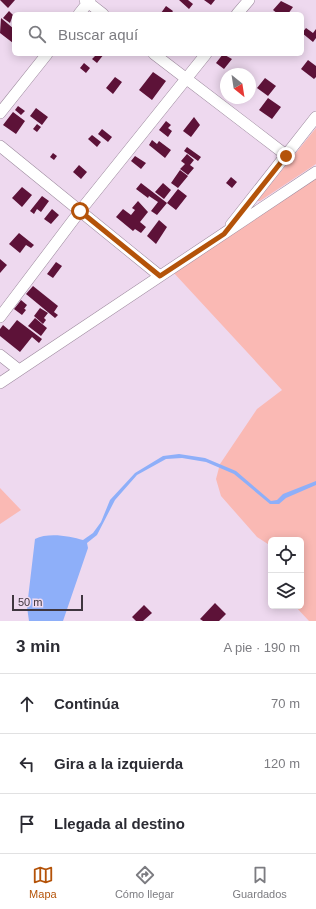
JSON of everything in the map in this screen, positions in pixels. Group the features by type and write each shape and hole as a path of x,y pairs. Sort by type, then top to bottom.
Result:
{"street":[{"path":"240,12 249,0"},
{"path":"80,12 87,1 101,12"},
{"path":"0,113 45,56"},
{"path":"157,56 286,156"},
{"path":"0,317 80,211 204,56"},
{"path":"224,234 316,117"},
{"path":"0,146 160,276"},
{"path":"0,383 316,172"},
{"path":"0,355 19,370"}],"shaded area":[{"path":"316,128 316,164 260,201 257,201"},
{"path":"316,176 316,621 309,621 298,609 304,609 304,537 268,537 268,544 257,537 221,496 216,479 220,464 257,409 282,390 173,272"},
{"path":"0,488 21,510 0,524"}],"water":[{"path":"179,454 205,458 236,471 271,501 277,500 283,494 316,481 316,485 286,498 279,504 270,504 234,474 206,462 182,458 166,459 137,475 115,500 97,535 87,543 88,548 63,621 29,621 27,607 35,539 52,535 66,536 83,540 93,533 101,522 110,500 135,473 163,456"}],"building":[{"path":"0,0 15,0 8,8"},
{"path":"179,0 188,0 193,4 189,9"},
{"path":"204,0 215,0 211,5"},
{"path":"281,1 293,7 289,12 276,12 273,10"},
{"path":"166,6 173,11 172,12 162,12"},
{"path":"9,11 12,14 10,23 3,18"},
{"path":"1,18 12,27 12,42 0,33"},
{"path":"306,28 313,33 316,29 316,38 313,42 304,35"},
{"path":"95,56 102,56 97,63 92,59"},
{"path":"221,56 227,56 232,59 225,68 216,63"},
{"path":"308,60 316,66 316,77 314,79 301,69"},
{"path":"84,63 90,68 86,73 80,68"},
{"path":"153,72 166,81 152,100 139,90"},
{"path":"115,77 122,82 113,94 106,88"},
{"path":"265,78 276,86 268,96 257,88"},
{"path":"268,98 281,107 272,119 259,110"},
{"path":"18,106 25,111 21,115 15,110"},
{"path":"36,108 48,117 42,125 30,116"},
{"path":"13,112 25,121 16,134 3,125"},
{"path":"194,117 200,125 191,137 183,131"},
{"path":"166,121 171,125 168,128 172,131 168,137 159,130"},
{"path":"37,124 41,127 37,132 33,129"},
{"path":"102,129 112,137 108,142 98,134"},
{"path":"92,135 101,142 97,147 88,139"},
{"path":"152,140 157,144 159,141 171,150 165,158 149,145"},
{"path":"187,147 201,157 198,161 184,151"},
{"path":"53,153 57,156 54,160 50,157"},
{"path":"187,154 194,160 190,165 194,168 188,175 180,169 185,164 181,161"},
{"path":"135,156 146,163 141,169 131,161"},
{"path":"79,165 87,172 81,179 73,172"},
{"path":"180,170 188,176 178,188 171,183"},
{"path":"231,177 237,182 232,188 226,183"},
{"path":"141,183 167,203 157,215 151,211 158,202 149,196 148,198 136,189"},
{"path":"163,183 171,190 164,199 155,192"},
{"path":"22,187 32,195 22,207 12,198"},
{"path":"178,189 187,196 176,210 167,203"},
{"path":"42,196 49,201 41,212 37,209 34,214 30,211"},
{"path":"138,201 148,212 140,222 146,227 141,233 135,229 133,231 116,217 123,209 131,215 135,210 132,208"},
{"path":"52,209 59,215 51,224 44,219"},
{"path":"159,220 167,227 156,244 147,236"},
{"path":"19,233 34,245 31,248 26,245 20,253 9,244"},
{"path":"0,259 7,265 0,273"},
{"path":"56,262 62,266 53,278 47,274"},
{"path":"33,286 58,306 54,312 58,315 55,318 26,294"},
{"path":"21,300 27,305 24,309 18,304"},
{"path":"18,304 26,310 22,315 14,309"},
{"path":"40,308 48,313 44,318 46,320 43,324 34,316"},
{"path":"35,318 47,328 41,336 28,326"},
{"path":"17,320 42,339 39,343 32,337 20,352 0,336 0,329 3,325 9,330"},
{"path":"215,603 226,614 219,621 203,621 200,619"},
{"path":"144,605 152,613 143,621 136,621 132,617"}],"route":[{"path":"80,211 160,276 224,234 286,156"}]}
